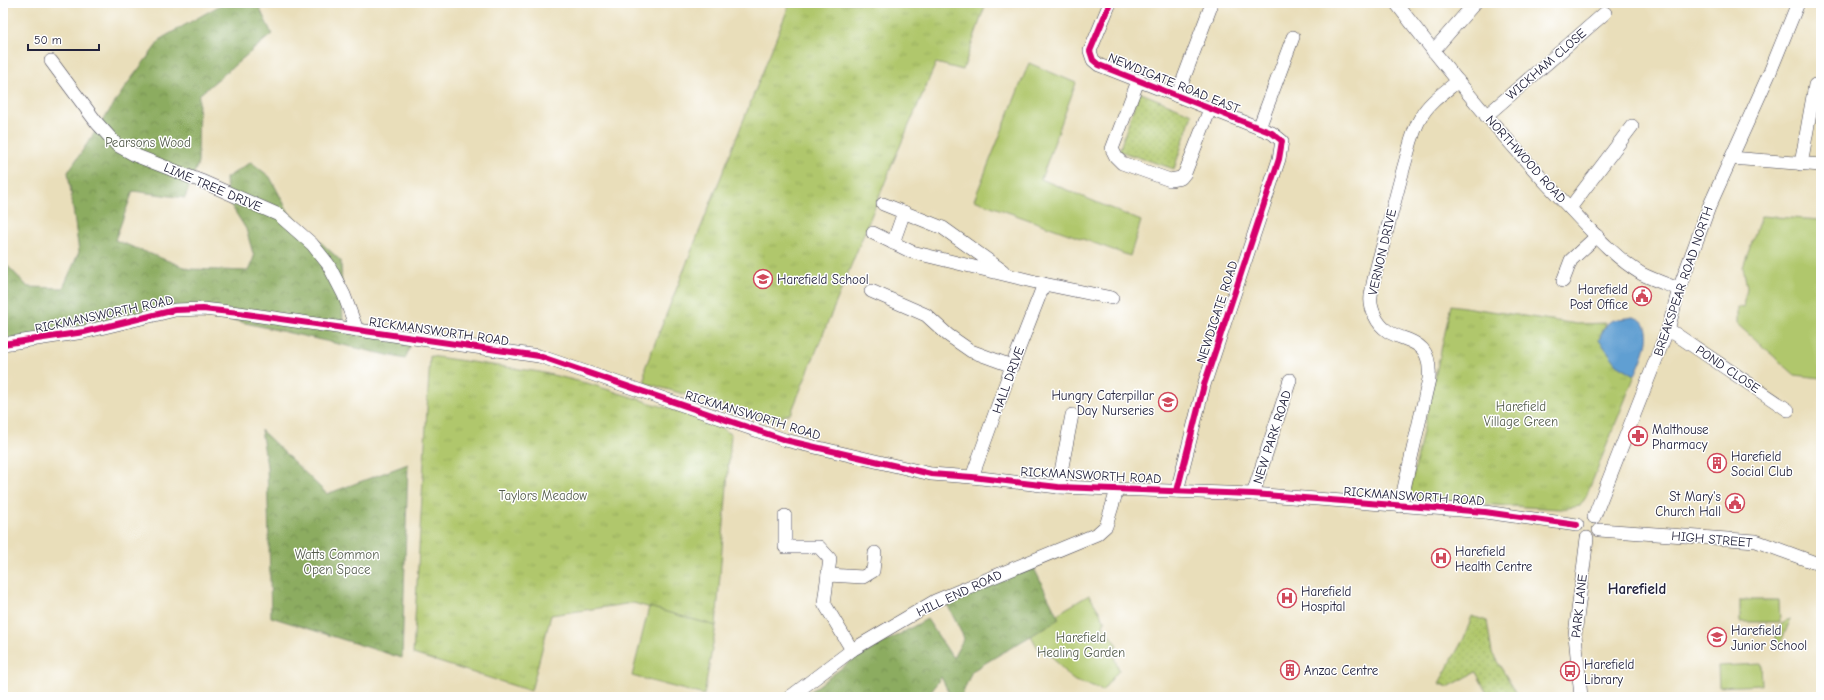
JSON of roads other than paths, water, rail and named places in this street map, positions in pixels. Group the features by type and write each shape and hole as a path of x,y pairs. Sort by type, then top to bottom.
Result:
{"street":[{"name":"NEWDIGATE ROAD EAST","path":"1110,3 1090,51 1093,60 1099,65 1272,133 1282,141"},
{"name":"NORTHWOOD ROAD","path":"1396,3 1486,116 1597,236 1622,259 1642,273 1679,289"},
{"path":"1433,51 1475,3"},
{"name":"BREAKSPEAR ROAD NORTH","path":"1594,517 1668,329 1679,289 1709,207 1770,72 1798,3"},
{"path":"1177,96 1211,6"},
{"name":"WICKHAM CLOSE","path":"1486,116 1605,13"},
{"path":"1258,128 1293,37"},
{"name":"LIME TREE DRIVE","path":"51,61 97,123 117,145 125,150 279,215 312,244 328,264 344,295 356,330"},
{"path":"1138,81 1112,149 1116,157 1122,163 1170,180 1180,178 1185,173 1210,109"},
{"name":"VERNON DRIVE","path":"1400,506 1429,379 1430,365 1428,358 1419,346 1411,340 1391,333 1382,327 1375,316 1370,297 1397,190 1418,123 1425,110 1458,81"},
{"path":"1801,164 1816,85"},
{"path":"1570,208 1632,126"},
{"name":"NEWDIGATE ROAD","path":"1177,491 1204,384 1279,159 1282,141"},
{"path":"1731,158 1821,165"},
{"path":"883,204 943,228 1010,276"},
{"path":"893,243 904,212"},
{"path":"873,233 912,252 1044,284 1112,298"},
{"path":"1563,281 1571,260 1597,236"},
{"name":"HALL DRIVE","path":"972,477 1012,366 1044,284"},
{"path":"871,290 926,315 948,335 970,351 1012,366"},
{"name":"RICKMANSWORTH ROAD","path":"3,344 84,332 175,310 203,309 239,313 539,356 785,440 931,474 1058,487 1253,494 1484,512 1577,525"},
{"name":"POND CLOSE","path":"1668,329 1788,410"},
{"name":"NEW PARK ROAD","path":"1253,494 1290,380"},
{"path":"1058,487 1072,415"},
{"name":"HILL END ROAD","path":"790,697 852,650 935,601 1097,534 1106,526 1117,490"},
{"path":"785,516 785,547 819,547 830,558 824,603 852,650"},
{"path":"1584,516 1594,517 1599,523 1599,530 1593,538 1587,538 1578,532 1577,525 1579,520 1584,516"},
{"name":"HIGH STREET","path":"1599,530 1756,542 1821,565"},
{"name":"PARK LANE","path":"1581,697 1574,635 1587,538"},
{"path":"828,575 863,577 873,571 875,553"}],"water":[{"path":"1633,317 1641,321 1646,326 1647,334 1645,351 1635,375 1617,364 1599,340 1608,323 1615,320"}],"place":[{"name":"Harefield School","path":"763,279"},
{"name":"Harefield Post Office","path":"1642,296"},
{"name":"Hungry Caterpillar Day Nurseries","path":"1168,402"},
{"name":"Malthouse Pharmacy","path":"1638,436"},
{"name":"Harefield Social Club","path":"1717,463"},
{"name":"St Mary's Church Hall","path":"1735,503"},
{"name":"Harefield Health Centre","path":"1441,558"},
{"name":"Harefield Hospital","path":"1287,598"},
{"name":"Harefield Junior School","path":"1717,637"},
{"name":"Anzac Centre","path":"1290,670"},
{"name":"Harefield Library","path":"1570,671"}],"district":[{"name":"Harefield","path":"1637,589"}],"park label":[{"name":"Pearsons Wood","path":"148,142"},
{"name":"Harefield Village Green","path":"1521,414"},
{"name":"Taylors Meadow","path":"543,495"},
{"name":"Watts Common Open Space","path":"337,562"},
{"name":"Harefield Healing Garden","path":"1081,644"}]}
